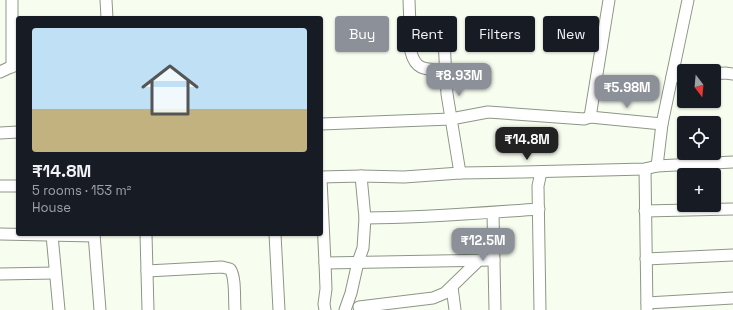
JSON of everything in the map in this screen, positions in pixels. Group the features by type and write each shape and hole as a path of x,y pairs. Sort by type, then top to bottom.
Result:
{"street":[{"path":"0,72 15,65 12,0"},
{"path":"106,0 107,16"},
{"path":"409,0 410,52 413,60 418,66 424,68 445,70"},
{"path":"590,116 609,0"},
{"path":"657,166 662,124 688,0"},
{"path":"444,52 447,94 460,173"},
{"path":"721,73 733,74"},
{"path":"672,77 677,77"},
{"path":"323,124 451,119 488,112 584,119 590,116 662,124"},
{"path":"0,133 16,132"},
{"path":"323,178 362,176 404,177 460,173 645,169 657,166 733,162"},
{"path":"645,169 647,306 692,305 733,298"},
{"path":"540,310 538,186 541,172"},
{"path":"362,176 364,218 362,248 352,293 347,307 363,309 433,298 445,293 479,260"},
{"path":"0,186 16,186"},
{"path":"364,218 403,218 539,209"},
{"path":"645,211 733,210"},
{"path":"493,213 496,310"},
{"path":"0,234 16,234"},
{"path":"323,235 326,289 324,304 325,310"},
{"path":"52,236 59,310"},
{"path":"94,236 100,310"},
{"path":"146,236 148,310"},
{"path":"275,236 279,310"},
{"path":"646,259 733,255"},
{"path":"325,263 494,260"},
{"path":"146,271 230,269 233,280 235,310"},
{"path":"0,274 55,273"},
{"path":"452,287 455,310"}]}
